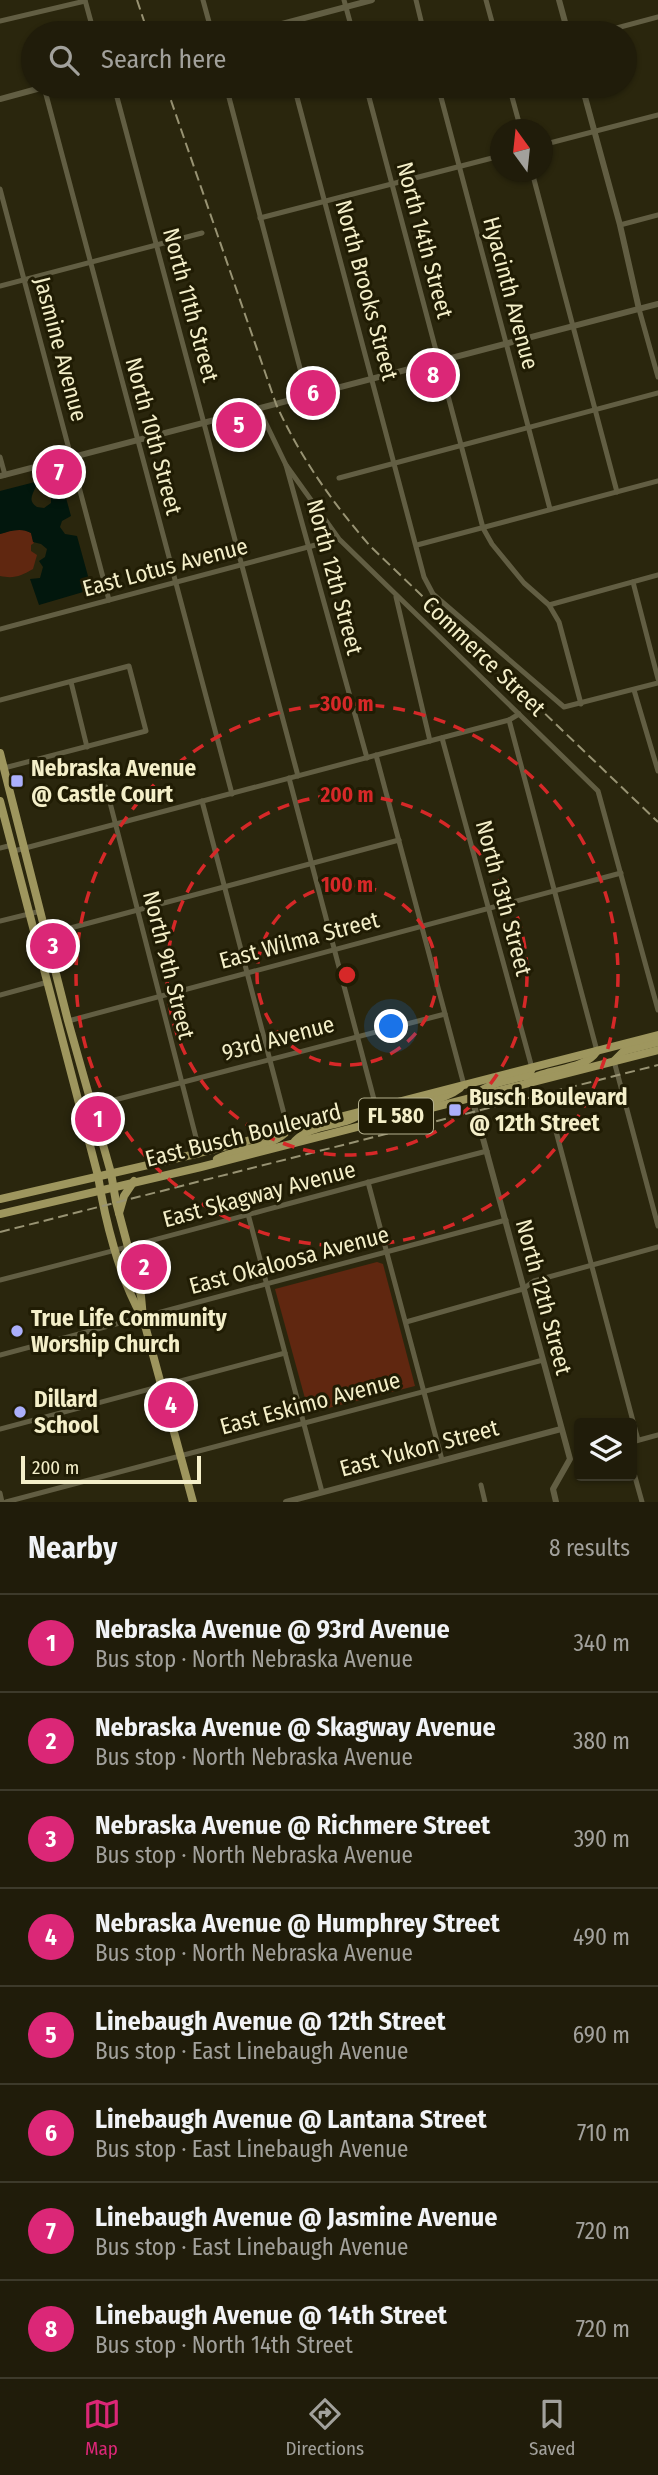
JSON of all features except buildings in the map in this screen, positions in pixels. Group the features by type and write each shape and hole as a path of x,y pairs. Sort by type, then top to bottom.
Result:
{"main road":[{"path":"0,753 68,1021 111,1173 112,1187 141,1296 143,1318 193,1502"},
{"path":"0,801 117,1251 132,1299 143,1318"},
{"name":"East Busch Boulevard","path":"0,1199 200,1153 658,1035"},
{"path":"61,1037 67,1040 76,1062 81,1066"},
{"path":"614,1061 619,1054 628,1050 658,1042"},
{"name":"East Busch Boulevard","path":"0,1214 201,1167 658,1050"},
{"path":"523,1085 540,1073 584,1062 592,1058 597,1051"},
{"path":"472,1098 483,1088 525,1076 532,1068"},
{"path":"393,1117 414,1106 448,1097 464,1085"},
{"path":"293,1143 306,1132 355,1119 372,1108"},
{"path":"201,1167 228,1153 275,1141 288,1129"},
{"path":"119,1215 124,1196 134,1181"}],"street":[{"path":"0,21 85,0 91,21"},
{"path":"203,0 209,21"},
{"path":"290,21 345,4 372,0"},
{"path":"416,0 421,21"},
{"path":"486,0 492,21"},
{"path":"559,0 565,21"},
{"path":"345,4 350,21"},
{"path":"637,23 658,17"},
{"path":"0,99 21,93"},
{"name":"North 10th Street","path":"49,98 232,794"},
{"name":"North 11th Street","path":"117,98 298,776"},
{"path":"229,98 307,395"},
{"name":"North Brooks Street","path":"297,98 424,577 433,594 445,606 564,707 581,704"},
{"name":"North 14th Street","path":"369,98 483,528 492,544 524,583 550,605 559,622 581,704"},
{"name":"Hyacinth Avenue","path":"441,98 550,509"},
{"path":"512,98 517,119"},
{"path":"585,98 658,377"},
{"path":"553,142 658,115"},
{"path":"260,218 490,159"},
{"path":"535,182 617,492"},
{"name":"Jasmine Avenue","path":"0,189 109,600"},
{"path":"620,225 658,215"},
{"path":"0,286 202,233"},
{"path":"0,457 2,476 658,304"},
{"path":"339,478 658,393"},
{"name":"North 12th Street","path":"259,409 286,465 367,758"},
{"name":"Commerce Street","path":"286,465 339,539 396,597 592,783 602,801 621,873"},
{"path":"417,545 658,481"},
{"name":"East Lotus Avenue","path":"0,629 339,539"},
{"path":"550,605 658,575"},
{"path":"581,704 658,681 633,582"},
{"path":"396,597 430,741"},
{"path":"0,700 129,666 146,731 3,771"},
{"path":"71,682 87,747"},
{"path":"634,690 658,771"},
{"path":"0,848 25,848 509,720 519,714"},
{"path":"509,720 597,1051"},
{"name":"North 13th Street","path":"442,738 532,1068"},
{"path":"376,755 464,1085"},
{"path":"289,778 358,1036 372,1108"},
{"name":"North 9th Street","path":"106,787 200,1153"},
{"path":"202,801 288,1129"},
{"path":"48,934 398,840"},
{"path":"621,873 658,1010"},
{"name":"East Wilma Street","path":"68,1021 621,873"},
{"path":"0,922 42,910"},
{"path":"0,995 58,980"},
{"name":"93rd Avenue","path":"80,1109 445,1014"},
{"path":"614,1061 658,1226"},
{"name":"North 12th Street","path":"472,1098 569,1459"},
{"path":"553,1120 629,1418"},
{"name":"East Skagway Avenue","path":"0,1280 487,1151"},
{"path":"368,1182 442,1460"},
{"path":"248,1214 323,1492"},
{"name":"East Okaloosa Avenue","path":"0,1354 506,1220"},
{"path":"405,1322 523,1289 534,1281 658,1247"},
{"path":"0,1429 285,1353"},
{"name":"East Eskimo Avenue","path":"4,1502 542,1360"},
{"name":"East Yukon Street","path":"286,1502 561,1429"},
{"path":"637,1440 658,1435"},
{"path":"556,1502 553,1489 569,1459 574,1458"},
{"path":"636,1481 642,1502"},
{"path":"481,1485 485,1502"},
{"path":"0,1493 4,1502"}],"shaded area":[{"path":"60,476 71,516 62,521 60,527 65,534 77,536 91,587 90,590 39,605 30,579 40,578 43,567 39,561 45,557 47,549 33,542 31,533 27,531 16,530 0,534 0,491 35,482 32,502 37,507 44,508 51,503 51,488"},
{"path":"13,530 31,533 34,543 31,545 31,551 37,555 33,569 17,576 0,576 0,534"},
{"path":"377,1262 383,1264 415,1386 309,1413 275,1289"}],"railway":[{"path":"137,0 144,21"},
{"path":"170,98 276,404 295,442 318,478 370,546 658,822"},
{"path":"0,1232 658,1065"}],"place":[{"name":"Linebaugh Avenue @ 14th Street","path":"433,375"},
{"name":"Linebaugh Avenue @ Lantana Street","path":"313,393"},
{"name":"Linebaugh Avenue @ 12th Street","path":"239,425"},
{"name":"Linebaugh Avenue @ Jasmine Avenue","path":"59,472"},
{"name":"Nebraska Avenue @ Castle Court","path":"17,781"},
{"name":"Nebraska Avenue @ Richmere Street","path":"53,946"},
{"name":"Busch Boulevard @ 12th Street","path":"455,1110"},
{"name":"Nebraska Avenue @ 93rd Avenue","path":"98,1119"},
{"name":"Nebraska Avenue @ Skagway Avenue","path":"144,1267"},
{"name":"True Life Community Worship Church","path":"17,1331"},
{"name":"Nebraska Avenue @ Humphrey Street","path":"171,1405"},
{"name":"Dillard School","path":"20,1412"}]}
